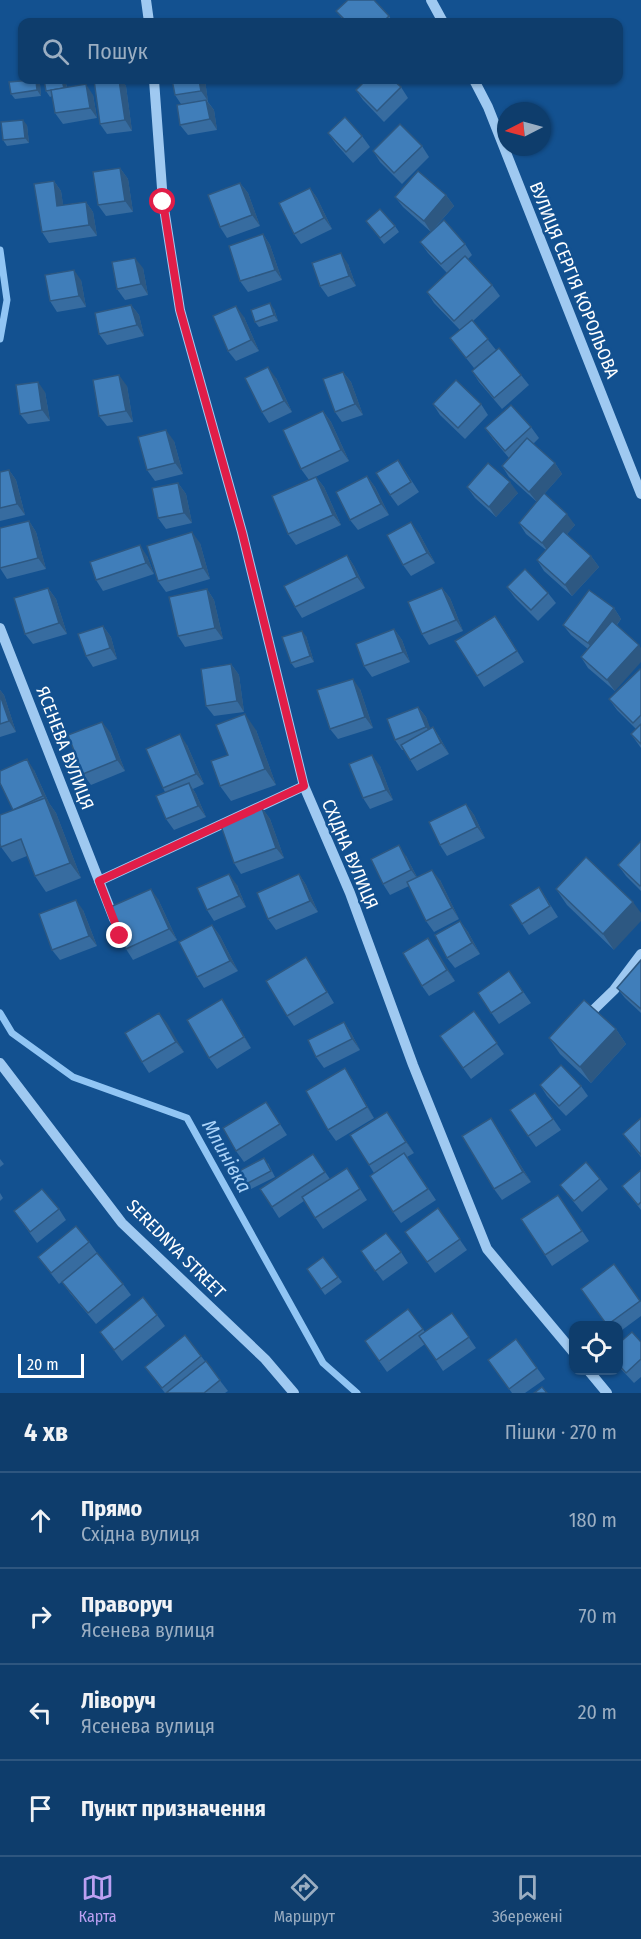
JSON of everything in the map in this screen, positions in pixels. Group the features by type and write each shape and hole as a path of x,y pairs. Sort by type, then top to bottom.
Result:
{"street":[{"path":"146,0 148,18"},
{"path":"431,0 441,18"},
{"name":"СХІДНА ВУЛИЦЯ","path":"154,84 163,202 180,310 242,532 304,786 350,893 413,1065 487,1249 569,1348"},
{"name":"ВУЛИЦЯ СЕРГІЯ КОРОЛЬОВА","path":"476,84 488,107 641,494"},
{"name":"ЯСЕНЕВА ВУЛИЦЯ","path":"0,628 116,925"},
{"path":"99,881 304,786"},
{"path":"573,1030 614,990 641,954"},
{"name":"SEREDNYA STREET","path":"0,1063 122,1223 265,1359 294,1393"},
{"path":"591,1375 606,1393"}],"building":[{"path":"348,0 374,0 389,16 387,18 343,18 336,11"},
{"path":"9,82 36,84 37,90 11,94"},
{"path":"45,84 63,84 64,88 46,91"},
{"path":"86,84 90,108 55,113 51,90"},
{"path":"95,84 120,84 125,120 100,124"},
{"path":"173,84 200,84 201,91 175,95"},
{"path":"362,84 398,84 401,87 377,111 356,90"},
{"path":"206,100 210,119 180,125 177,105"},
{"path":"345,117 362,136 346,152 328,133"},
{"path":"23,120 25,138 3,140 1,122"},
{"path":"400,124 422,146 394,173 373,151"},
{"path":"120,168 125,201 98,205 93,172"},
{"path":"418,171 446,195 424,221 395,197"},
{"path":"54,181 57,206 86,202 89,225 42,232 34,184"},
{"path":"240,183 252,215 220,227 208,195"},
{"path":"310,188 324,218 294,234 279,203"},
{"path":"380,209 395,226 380,238 366,221"},
{"path":"444,220 465,244 441,264 420,242"},
{"path":"263,234 275,270 240,281 229,246"},
{"path":"341,253 349,276 320,286 312,263"},
{"path":"465,256 492,285 454,321 427,292"},
{"path":"135,258 141,284 117,289 112,262"},
{"path":"74,270 79,296 50,301 45,275"},
{"path":"270,303 274,315 255,322 251,310"},
{"path":"131,305 137,325 99,334 95,313"},
{"path":"236,306 251,340 228,351 213,316"},
{"path":"472,320 488,339 466,358 450,338"},
{"path":"499,348 521,375 494,398 472,371"},
{"path":"268,367 284,401 262,412 245,378"},
{"path":"343,372 355,404 335,412 323,379"},
{"path":"119,375 126,411 99,416 93,380"},
{"path":"456,380 481,404 458,428 433,404"},
{"path":"38,382 42,410 20,414 16,385"},
{"path":"511,405 531,427 505,451 485,428"},
{"path":"323,411 341,450 301,469 283,430"},
{"path":"166,430 175,463 147,470 138,437"},
{"path":"527,438 555,463 529,492 502,466"},
{"path":"398,460 411,482 390,495 376,473"},
{"path":"488,463 510,482 489,507 467,487"},
{"path":"9,470 17,504 0,508 0,472"},
{"path":"367,476 381,504 350,520 336,492"},
{"path":"316,477 333,515 288,534 272,496"},
{"path":"178,483 184,513 158,518 152,488"},
{"path":"544,493 567,514 542,543 519,523"},
{"path":"29,521 38,558 0,568 0,528"},
{"path":"411,522 427,553 403,565 387,535"},
{"path":"563,531 591,556 565,585 537,560"},
{"path":"192,532 203,568 158,581 147,546"},
{"path":"140,545 146,563 96,580 90,562"},
{"path":"347,555 357,577 295,607 284,586"},
{"path":"525,569 548,593 531,610 507,587"},
{"path":"48,588 59,623 25,634 14,598"},
{"path":"442,588 456,620 422,634 408,602"},
{"path":"207,589 215,628 178,636 169,597"},
{"path":"589,590 614,608 588,643 563,625"},
{"path":"495,616 517,651 477,676 455,641"},
{"path":"612,621 639,645 607,680 581,657"},
{"path":"103,626 110,648 86,656 78,634"},
{"path":"394,629 403,652 364,666 356,644"},
{"path":"302,631 310,656 291,663 282,637"},
{"path":"231,664 237,701 206,706 201,669"},
{"path":"640,669 641,715 633,723 609,699"},
{"path":"353,679 365,717 330,729 317,690"},
{"path":"0,695 9,721 0,724"},
{"path":"418,707 426,727 395,740 387,719"},
{"path":"245,714 265,769 220,786 211,761 228,755 216,725"},
{"path":"102,722 117,760 83,774 68,735"},
{"path":"641,724 641,744 631,734"},
{"path":"433,727 441,743 410,760 401,745"},
{"path":"180,734 196,774 163,788 146,749"},
{"path":"372,755 386,790 363,798 349,764"},
{"path":"27,759 43,796 13,810 0,783 0,771"},
{"path":"189,783 198,806 166,819 156,796"},
{"path":"45,798 70,863 35,876 21,839 1,847 0,815"},
{"path":"466,804 477,827 440,845 429,822"},
{"path":"262,808 276,848 234,863 220,823"},
{"path":"641,841 641,885 640,886 618,865"},
{"path":"399,845 411,870 383,884 371,859"},
{"path":"586,857 633,902 603,934 556,889"},
{"path":"432,870 452,908 426,921 407,882"},
{"path":"229,874 239,896 207,910 197,888"},
{"path":"299,874 310,901 268,919 257,893"},
{"path":"539,887 550,906 522,924 510,905"},
{"path":"151,889 169,929 126,949 108,908"},
{"path":"76,900 89,936 52,950 39,914"},
{"path":"460,921 472,943 447,958 435,935"},
{"path":"212,925 230,961 197,977 179,942"},
{"path":"428,938 447,970 422,986 403,953"},
{"path":"306,957 327,992 287,1016 266,981"},
{"path":"641,960 641,1009 617,988"},
{"path":"509,971 523,992 491,1013 478,993"},
{"path":"222,999 244,1037 209,1058 187,1020"},
{"path":"584,1000 616,1029 580,1067 549,1038"},
{"path":"474,1011 497,1043 463,1068 440,1036"},
{"path":"159,1013 176,1042 142,1062 125,1033"},
{"path":"344,1022 352,1039 316,1057 308,1040"},
{"path":"561,1065 581,1086 559,1106 540,1085"},
{"path":"345,1068 367,1107 328,1130 306,1091"},
{"path":"535,1093 553,1119 528,1136 510,1110"},
{"path":"266,1102 280,1124 236,1151 223,1128"},
{"path":"387,1112 406,1142 369,1165 350,1135"},
{"path":"491,1118 523,1172 494,1189 462,1136"},
{"path":"641,1118 641,1155 623,1134"},
{"path":"404,1153 428,1189 393,1212 370,1176"},
{"path":"313,1154 325,1172 272,1207 260,1189"},
{"path":"264,1158 271,1171 246,1184 239,1171"},
{"path":"586,1162 600,1179 574,1201 560,1185"},
{"path":"347,1168 360,1189 315,1218 302,1197"},
{"path":"641,1170 641,1202 638,1205 622,1186"},
{"path":"42,1189 59,1209 30,1232 14,1211"},
{"path":"558,1195 582,1231 545,1255 521,1219"},
{"path":"438,1208 460,1239 427,1262 405,1232"},
{"path":"76,1226 89,1242 51,1273 38,1257"},
{"path":"386,1233 401,1252 375,1271 361,1251"},
{"path":"97,1253 123,1284 88,1313 62,1282"},
{"path":"323,1257 338,1277 321,1289 307,1269"},
{"path":"614,1264 640,1301 612,1321 604,1321 581,1289"},
{"path":"143,1297 157,1315 114,1350 100,1332"},
{"path":"408,1309 423,1329 379,1361 365,1341"},
{"path":"452,1313 469,1337 436,1360 419,1336"},
{"path":"632,1332 641,1342 641,1359 626,1373 623,1370 623,1340"},
{"path":"185,1335 201,1356 162,1388 145,1367"},
{"path":"516,1339 537,1368 509,1389 488,1360"},
{"path":"206,1361 220,1380 204,1393 166,1393"},
{"path":"542,1387 547,1393 534,1393"}],"waterway":[{"name":"Млинівка","path":"0,250 7,300 0,339"},
{"name":"Млинівка","path":"0,1013 12,1033 73,1077 187,1118 323,1363 357,1393"}],"route":[{"path":"120,936 99,881 304,786 242,532 180,310 163,202"}]}
